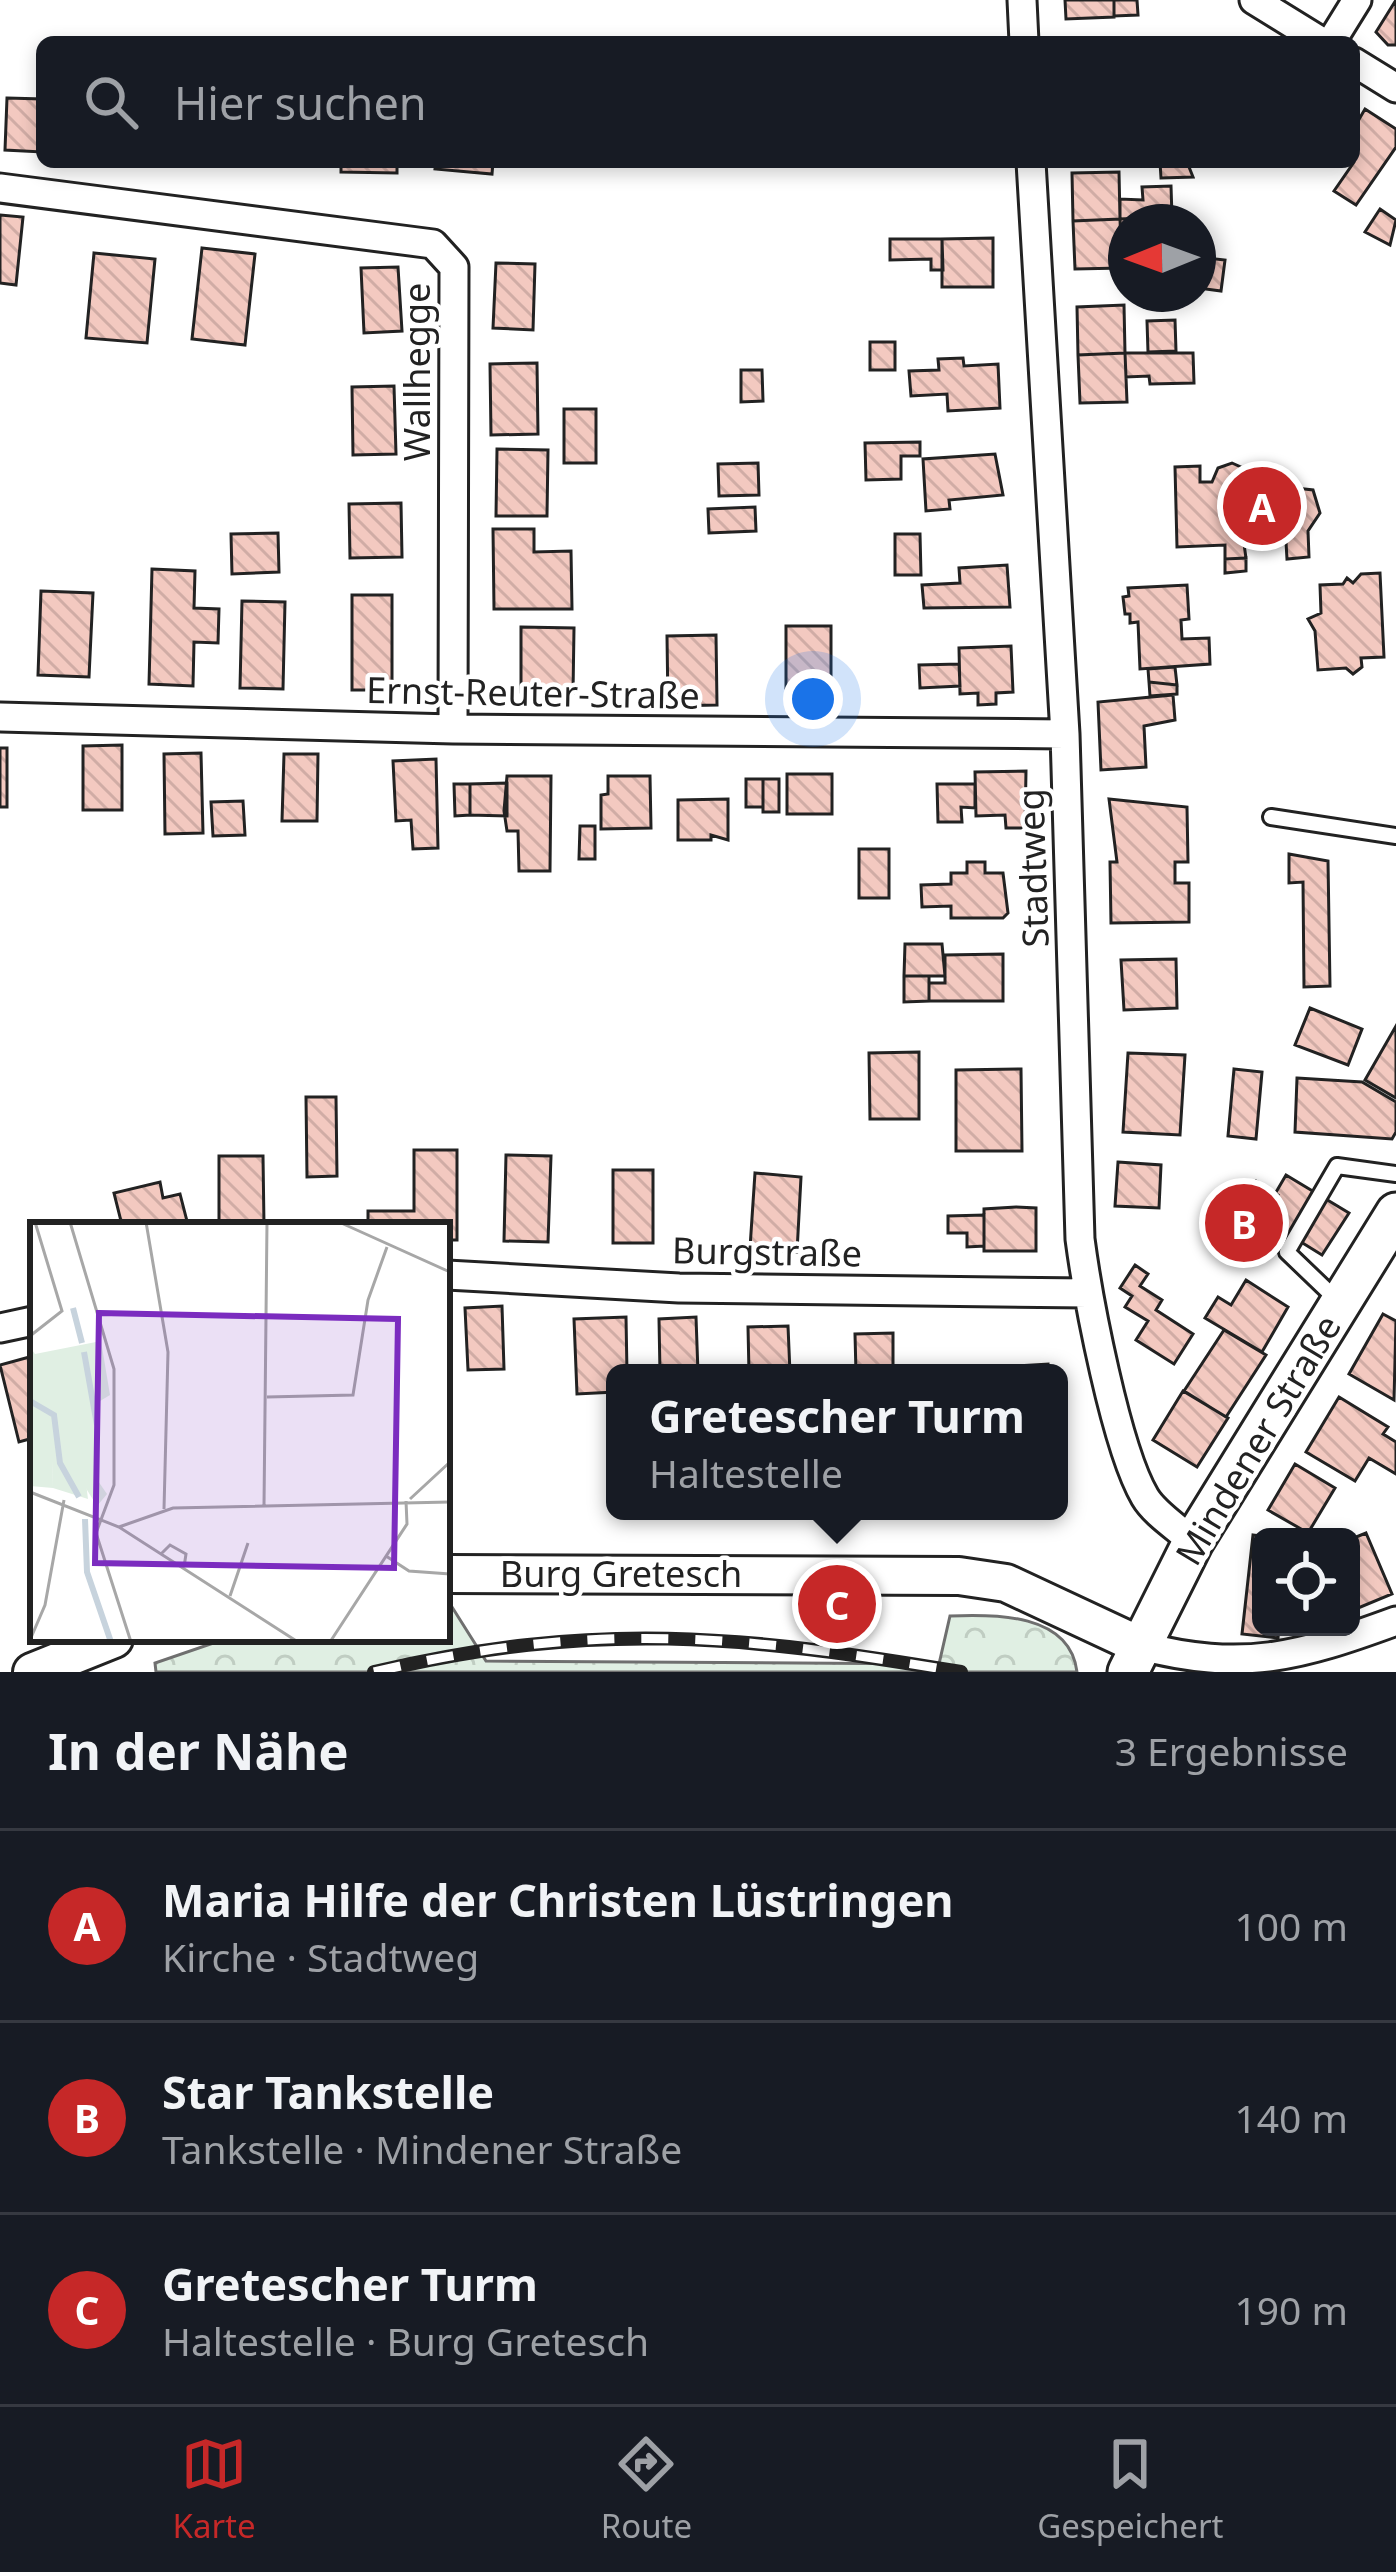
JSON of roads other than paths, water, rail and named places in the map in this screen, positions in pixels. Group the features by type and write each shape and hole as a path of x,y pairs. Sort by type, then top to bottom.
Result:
{"main road":[{"name":"Mindener Straße","path":"1135,1659 1193,1542 1396,1213"}],"street":[{"path":"1022,0 1024,36"},
{"path":"1254,0 1316,36"},
{"path":"1330,36 1357,0"},
{"path":"1360,66 1396,88"},
{"name":"Stadtweg","path":"1031,168 1065,734 1080,1239 1087,1293 1139,1485 1146,1500 1193,1542"},
{"name":"Wallhegge","path":"0,188 433,244 454,267 453,729"},
{"name":"Ernst-Reuter-Straße","path":"0,717 453,729 1065,734"},
{"name":"Burgstraße","path":"450,1275 679,1288 1087,1293"},
{"path":"0,1328 30,1322"},
{"name":"Burg Gretesch","path":"450,1574 959,1576 1006,1583 1135,1659"},
{"path":"1135,1659 1229,1671 1273,1666 1396,1622"},
{"path":"32,1672 107,1642"}],"lane":[{"path":"1271,817 1396,836"},
{"path":"1340,1304 1287,1252 1337,1166 1396,1174"}],"railway":[{"path":"374,1672 528,1645 599,1639 737,1642 961,1672"}],"place":[{"name":"Maria Hilfe der Christen Lüstringen","path":"1262,506"},
{"name":"Star Tankstelle","path":"1244,1223"},
{"name":"Gretescher Turm","path":"837,1604"}]}
